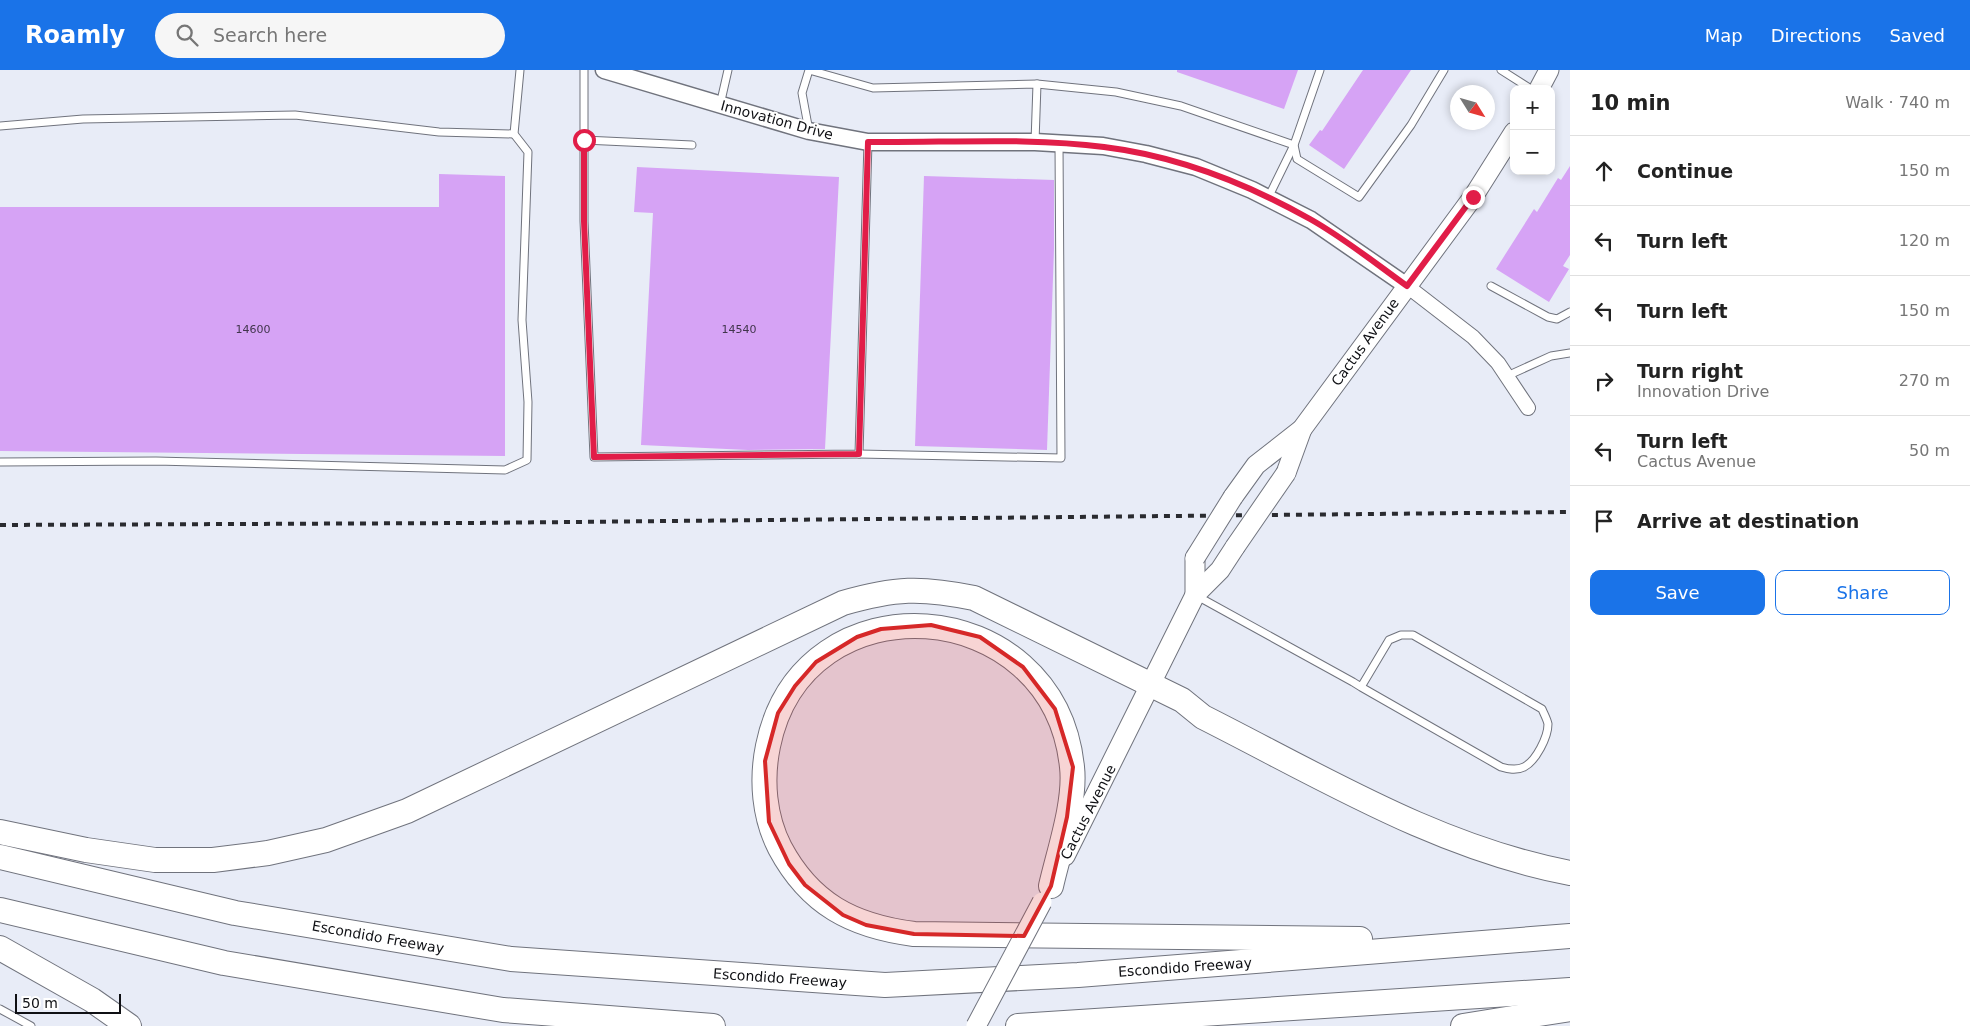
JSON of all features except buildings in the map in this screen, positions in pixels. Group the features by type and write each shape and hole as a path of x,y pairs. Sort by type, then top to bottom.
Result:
{"highway":[{"path":"0,832 86,850 155,860 213,860 268,853 326,840 407,811 843,603 879,592 907,590 941,591 974,598 1182,700 1203,717 1421,827 1513,859 1570,873"},
{"path":"1046,894 1067,817 1073,768 1063,728 1055,709 1040,685 1017,662 997,646 972,635 931,625 905,624 880,629 837,647 816,662 795,686 776,720 765,761 764,782 769,822 789,864 805,885 821,900 843,915 866,925 914,934 1251,940 1537,939"},
{"name":"Escondido Freeway","path":"0,857 234,913 511,959 885,985 1078,975 1570,936"},
{"path":"0,910 224,963 503,1010 713,1026"},
{"path":"0,948 92,1000 129,1026"},
{"path":"1018,1026 1570,990"},
{"path":"1463,1026 1570,1009"}],"main road":[{"path":"1540,85 1549,70"},
{"name":"Cactus Avenue","path":"1195,595 1195,558 1223,510 1256,465 1302,429 1473,197 1510,138"},
{"name":"Cactus Avenue","path":"976,1026 1046,894 1195,595 1220,570 1286,473 1302,429"}],"street":[{"name":"Innovation Drive","path":"604,70 809,131 868,142 1035,142 1103,146 1146,154 1196,167 1268,198 1311,220 1407,286 1472,337 1498,363 1528,408"}],"lane":[{"path":"0,462 156,461 505,470 527,460 528,402 522,320 528,152 514,134 520,70"},
{"path":"584,70 584,221 594,457 859,454 1062,458 1059,144"},
{"path":"720,106 728,70"},
{"path":"809,131 802,93 809,70 873,88 1037,84 1116,92 1181,106 1294,146"},
{"path":"1268,198 1294,146 1320,70"},
{"path":"1294,146 1297,159 1359,197 1411,125 1444,70"},
{"path":"1501,70 1525,85"},
{"path":"1035,142 1037,84"},
{"path":"0,126 83,119 295,115 439,132 514,134"},
{"path":"584,140 692,145"},
{"path":"859,454 868,142"},
{"path":"1491,286 1548,317 1557,319 1570,312"},
{"path":"1507,376 1551,356 1570,353"},
{"path":"1195,595 1501,767 1513,770 1523,768 1533,761 1547,732 1548,721 1542,710 1413,635 1401,634 1389,640 1361,687"},
{"path":"0,1009 31,1026"}],"highlighted area":[{"path":"931,625 980,637 1023,667 1055,709 1073,767 1067,817 1051,886 1024,936 914,934 866,925 843,915 805,885 789,864 769,822 765,761 778,713 795,686 816,662 857,637 881,629"}],"railway":[{"path":"0,525 471,523 1570,512"}],"route":[{"path":"584,140 584,221 594,457 859,454 868,142 1035,142 1103,146 1146,154 1196,167 1252,190 1311,220 1407,286 1473,197"}]}
